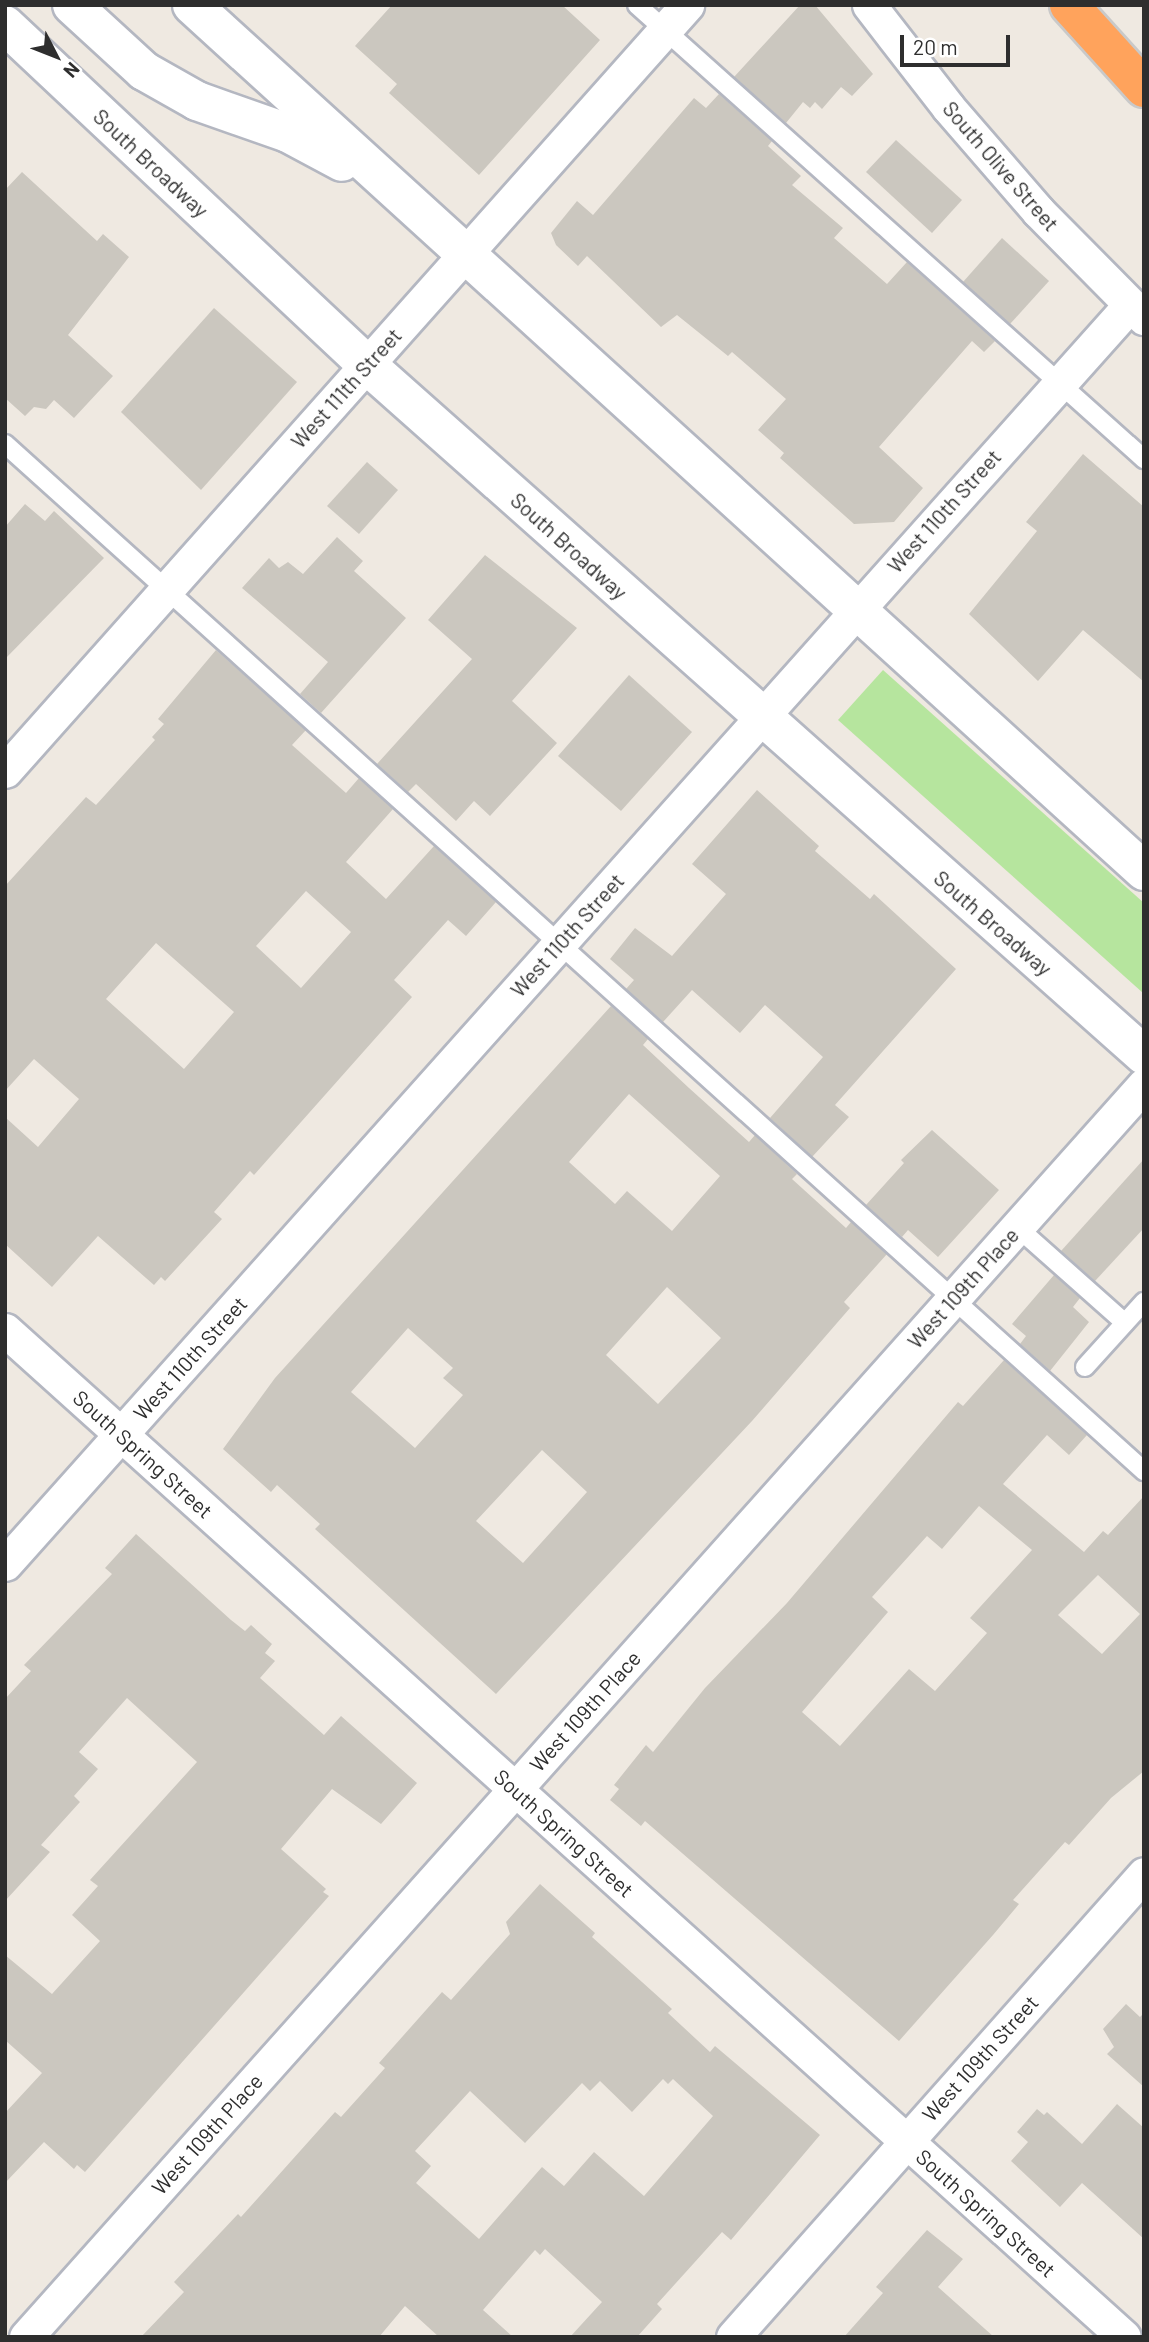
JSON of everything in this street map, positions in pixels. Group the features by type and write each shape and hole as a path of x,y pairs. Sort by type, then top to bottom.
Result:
{"highway":[{"path":"1069,5 1144,88"}],"main road":[{"path":"72,5 144,71 197,101 288,133 390,188"},
{"path":"192,5 853,611 1144,871"},
{"name":"South Broadway","path":"5,25 367,365 760,717 1144,1055"}],"street":[{"name":"West 111th Street","path":"5,771 687,5"},
{"name":"South Olive Street","path":"869,5 957,118 1137,312"},
{"name":"West 110th Street","path":"5,1564 1059,383 1137,312"},
{"name":"West 109th Place","path":"26,2337 1144,1085"},
{"name":"South Spring Street","path":"5,1330 1124,2337"},
{"name":"West 109th Street","path":"733,2337 1144,1874"}],"lane":[{"path":"637,5 1144,459"},
{"path":"5,444 955,1297 1144,1471"},
{"path":"1017,1227 1125,1323"},
{"path":"1086,1367 1144,1302"}],"green space":[{"path":"883,670 1144,903 1143,993 838,720"}],"building":[{"path":"392,5 562,5 600,40 479,175 389,93 397,84 355,46"},
{"path":"800,5 815,5 873,74 852,96 841,87 822,109 815,102 810,108 803,102 786,123 734,77"},
{"path":"719,94 772,141 768,146 801,176 792,185 843,228 834,238 887,284 907,262 995,341 984,352 972,341 879,447 923,488 894,522 854,524 780,458 784,453 758,430 786,399 732,352 728,356 677,315 661,327 587,256 578,266 556,245 551,233 577,201 593,215 694,98 706,108"},
{"path":"896,140 962,200 932,233 866,172"},
{"path":"22,172 97,241 103,234 129,257 68,335 113,376 74,418 54,400 46,409 34,407 25,416 5,398 5,190"},
{"path":"1002,238 1049,281 1010,324 963,282"},
{"path":"214,308 297,382 201,490 121,412"},
{"path":"1083,454 1144,507 1144,682 1083,630 1038,681 969,614 1037,531 1026,522"},
{"path":"367,462 398,490 359,534 327,506"},
{"path":"25,504 45,521 54,511 104,558 5,659 5,527"},
{"path":"337,537 363,561 354,571 406,618 321,713 300,694 328,662 242,588 269,558 279,568 288,562 303,574"},
{"path":"485,555 577,628 512,701 557,743 490,816 474,801 456,821 416,784 408,792 377,764 472,659 428,620"},
{"path":"216,650 306,730 292,745 346,793 359,778 393,809 346,862 386,899 434,846 496,902 466,936 448,920 394,980 412,997 254,1175 250,1171 214,1212 222,1219 165,1281 161,1277 154,1285 98,1236 52,1287 5,1244 5,1117 38,1147 79,1099 34,1059 5,1091 5,886 86,797 96,805 155,740 152,737 164,724 158,719","holes":["306,891 351,932 301,988 256,946","156,943 234,1012 184,1069 106,999"]},
{"path":"629,675 692,732 621,811 558,756"},
{"path":"757,790 819,846 815,851 870,899 874,894 956,969 835,1105 849,1117 812,1157 770,1118 823,1057 765,1005 740,1033 692,990 663,1022 626,989 634,980 610,959 635,928 672,956 726,894 692,864"},
{"path":"611,1006 648,1039 643,1045 749,1142 755,1135 797,1174 792,1179 846,1228 851,1222 887,1254 844,1302 850,1308 752,1421 496,1694 315,1529 320,1524 277,1485 271,1492 223,1449 275,1378","holes":["629,1094 720,1176 672,1231 627,1191 615,1204 569,1162","667,1287 721,1338 658,1404 606,1355","408,1328 453,1368 443,1378 463,1395 415,1448 351,1392","542,1450 587,1492 523,1563 476,1521"]},
{"path":"932,1130 999,1190 938,1257 908,1230 902,1237 866,1205 904,1163 901,1160"},
{"path":"1144,1159 1144,1228 1095,1281 1061,1251"},
{"path":"1054,1275 1080,1298 1073,1307 1089,1322 1050,1371 1020,1344 1026,1336 1012,1324"},
{"path":"1004,1360 1087,1435 1069,1455 1047,1435 1003,1484 1084,1552 1103,1531 1108,1535 1144,1496 1144,1771 1111,1798 1069,1845 1065,1842 1013,1900 1019,1904 899,2041 645,1821 641,1826 610,1800 619,1789 614,1785 646,1745 653,1752 705,1688 787,1603 958,1402 963,1406","holes":["979,1506 1032,1550 970,1618 987,1633 935,1691 909,1669 840,1746 802,1712 888,1612 872,1597 927,1536 942,1549","1098,1575 1140,1614 1102,1654 1058,1615"]},
{"path":"136,1534 231,1620 245,1631 251,1625 272,1644 265,1653 275,1661 260,1678 324,1735 341,1716 417,1783 381,1824 332,1789 281,1849 326,1889 323,1892 329,1896 85,2172 77,2165 74,2169 44,2142 5,2183 5,2113 42,2073 5,2040 5,1955 52,1994 100,1941 72,1915 98,1886 90,1880 197,1762 127,1698 79,1752 98,1769 74,1796 80,1802 41,1845 50,1852 5,1901 5,1699 31,1671 24,1665 112,1574 105,1568"},
{"path":"540,1884 595,1933 592,1937 672,2009 668,2013 710,2052 715,2046 820,2135 731,2240 722,2232 657,2304 662,2309 637,2337 570,2337 602,2302 545,2249 540,2255 535,2250 483,2310 513,2337 439,2337 405,2306 379,2337 141,2337 184,2292 174,2282 238,2214 241,2217 335,2112 341,2117 385,2068 379,2063 442,1992 451,2000 510,1934 506,1922","holes":["663,2079 668,2084 673,2079 713,2116 644,2196 594,2152 564,2186 542,2167 479,2239 416,2183 431,2166 415,2151 470,2091 525,2143 582,2083 590,2091 600,2081 632,2112"]},
{"path":"1126,2004 1140,2017 1144,2013 1144,2087 1107,2054 1114,2047 1103,2029"},
{"path":"1117,2104 1144,2128 1144,2239 1082,2183 1060,2207 1011,2161 1028,2142 1017,2132 1037,2109 1044,2115 1047,2112 1082,2144"},
{"path":"927,2230 963,2259 938,2287 994,2337 844,2337 883,2293 876,2287"}]}
